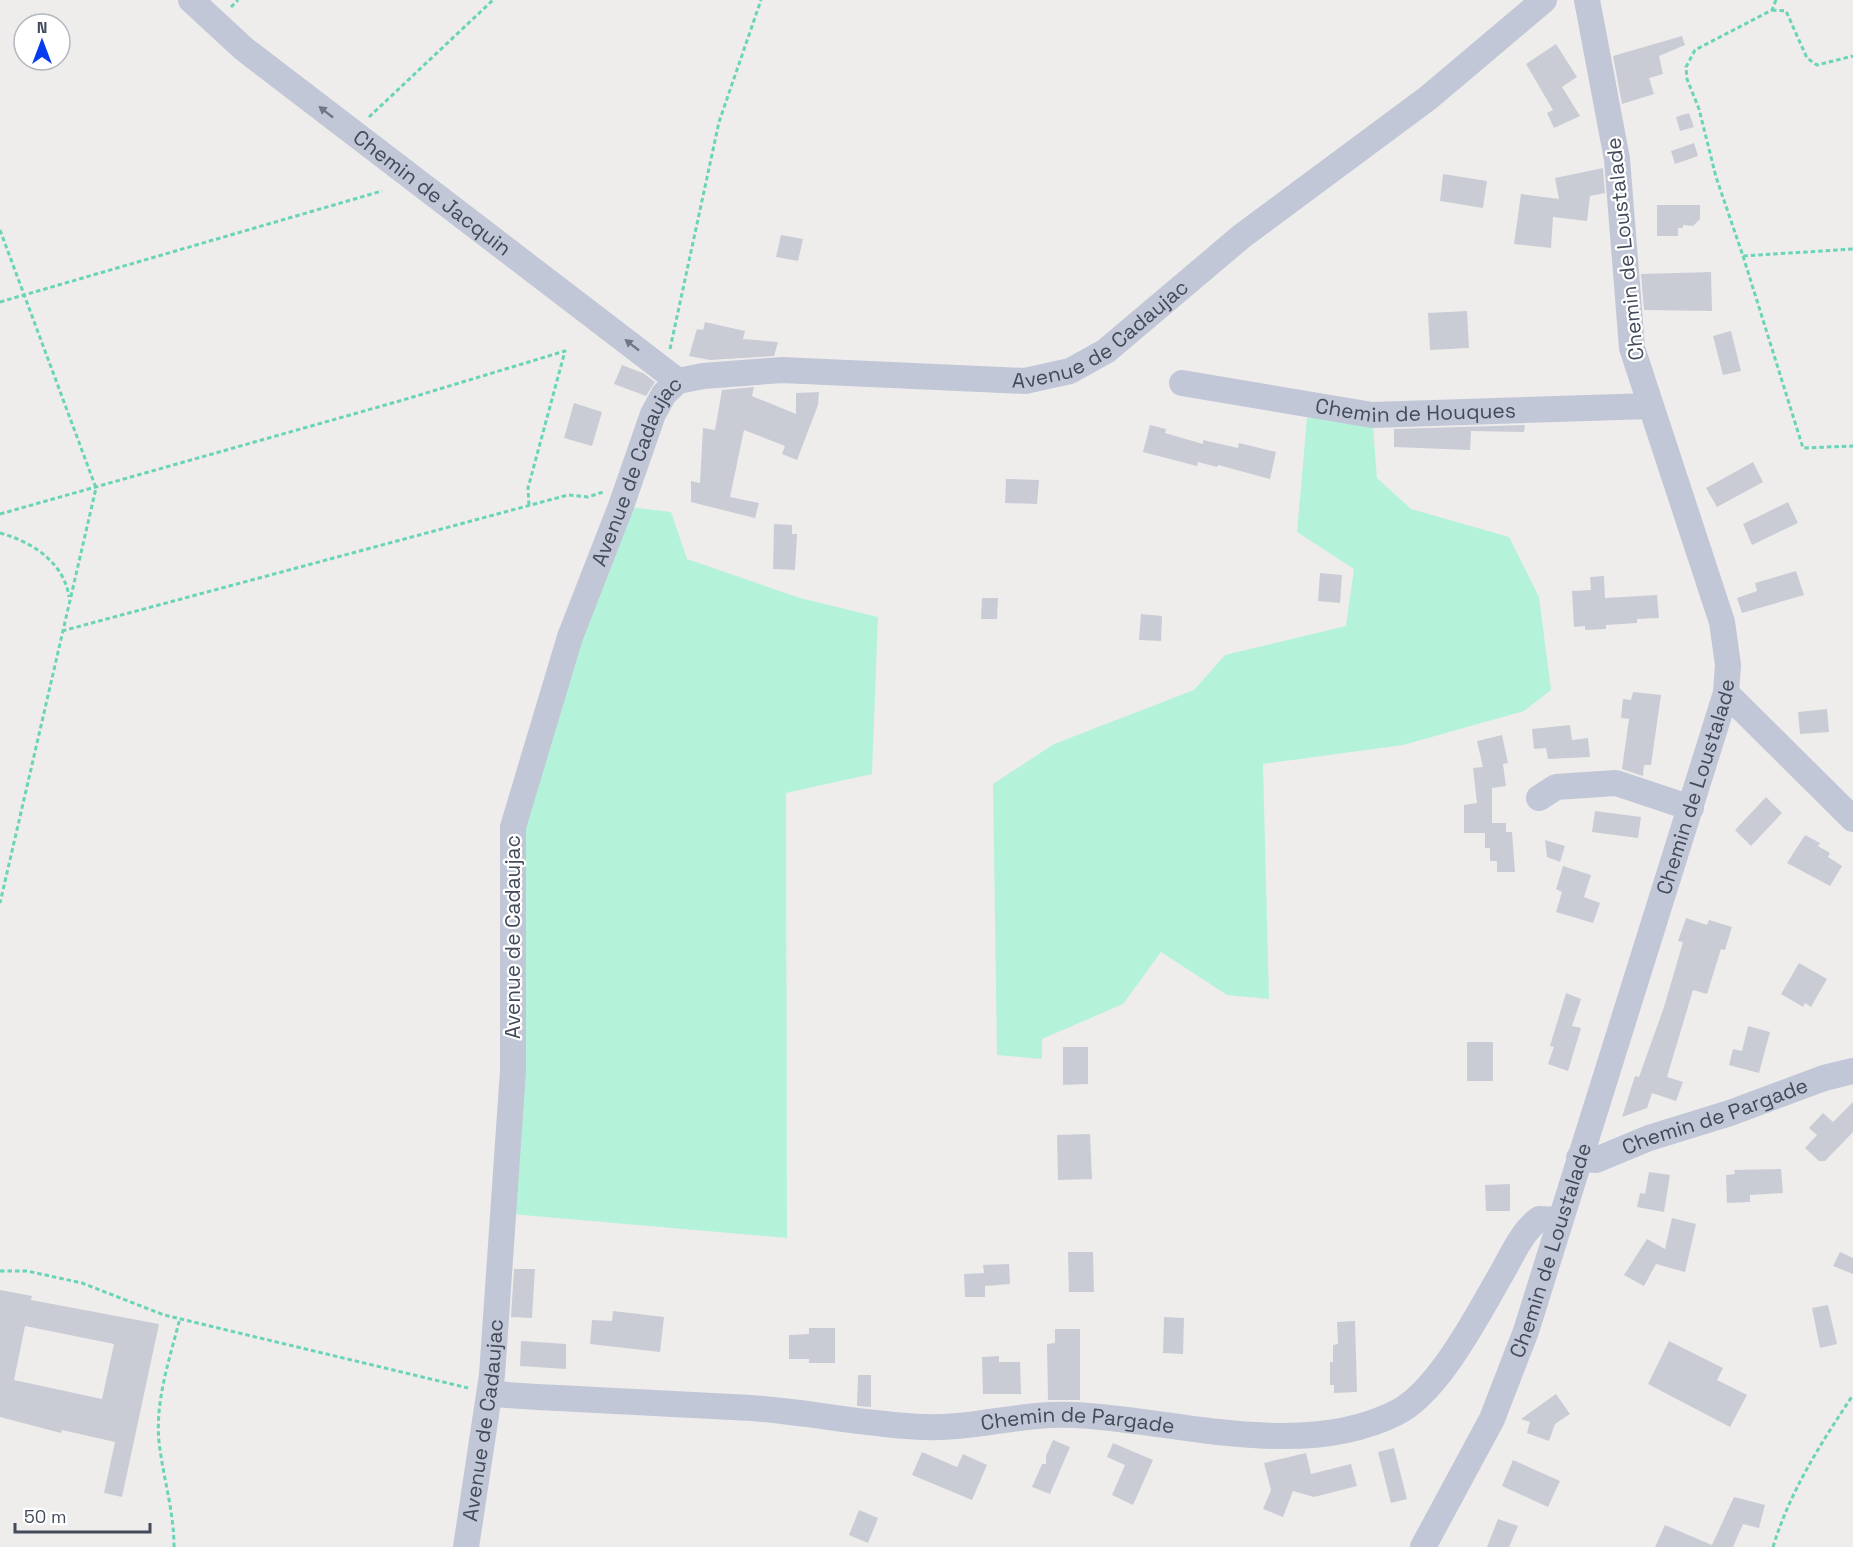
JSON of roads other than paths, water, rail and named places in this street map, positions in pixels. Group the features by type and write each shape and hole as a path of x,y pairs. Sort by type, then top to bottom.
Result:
{"street":[{"name":"Chemin de Jacquin","path":"191,0 244,49 675,379"},
{"name":"Avenue de Cadaujac","path":"466,1547 490,1393 513,1071 513,827 570,637 653,414 664,394 675,379 782,370 1025,381 1070,371 1106,351 1242,236 1428,98 1544,0"},
{"name":"Chemin de Loustalade","path":"1423,1547 1492,1419 1526,1331 1726,693 1728,665 1722,622 1632,348 1617,159 1587,0"},
{"name":"Chemin de Houques","path":"1182,383 1372,414 1650,406"},
{"path":"1726,693 1734,697 1853,819"},
{"path":"1539,798 1556,787 1616,783 1691,808"},
{"name":"Chemin de Pargade","path":"1579,1158 1596,1160 1649,1138 1730,1113 1824,1078 1853,1071"},
{"name":"Chemin de Pargade","path":"490,1393 755,1408 925,1427 958,1427 1036,1415 1072,1414 1134,1420 1221,1433 1324,1433 1377,1421 1398,1413 1414,1401 1463,1341 1521,1238 1539,1219 1560,1220"}]}
